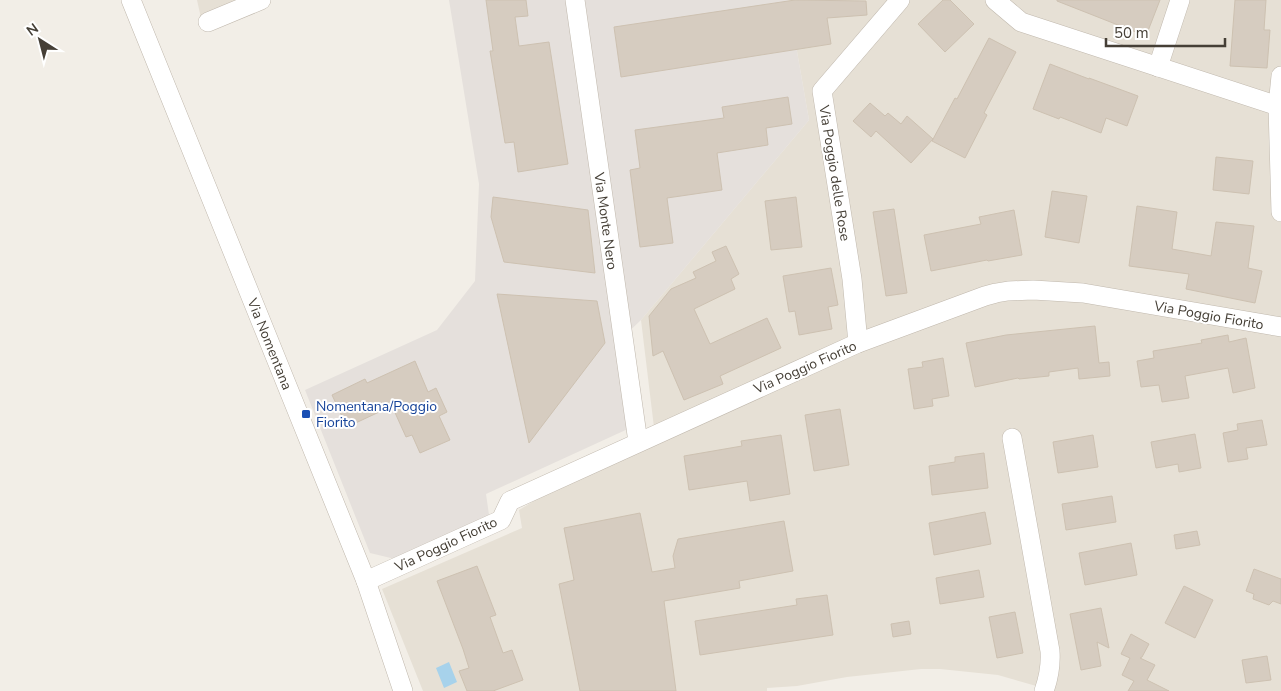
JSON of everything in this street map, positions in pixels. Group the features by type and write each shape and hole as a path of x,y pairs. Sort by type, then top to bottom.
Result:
{"street":[{"name":"Via Nomentana","path":"131,0 366,581 402,691"},
{"path":"208,22 261,0"},
{"name":"Via Monte Nero","path":"575,0 638,442"},
{"name":"Via Poggio delle Rose","path":"858,343 852,279 822,91 900,0"},
{"path":"995,0 1020,22 1278,106"},
{"path":"1158,67 1180,0"},
{"path":"1281,76 1278,106 1281,212"},
{"name":"Via Poggio Fiorito","path":"366,581 501,520 510,501 858,343 984,296 1008,291 1033,290 1083,293 1281,327"},
{"path":"1012,438 1050,651 1051,664 1044,691"}],"shaded area":[{"path":"197,0 242,0 201,18"},
{"path":"449,0 788,0 809,120 641,320 617,343 630,428 486,494 489,515 395,559 370,553 305,390 437,330 475,281 479,184"},
{"path":"788,0 1281,0 1281,691 1054,691 998,675 921,669 847,677 797,686 767,688 767,691 423,691 382,589 522,528 519,510 559,486 656,444 641,320 809,120"}],"water":[{"path":"449,662 457,682 444,688 436,668"}],"building":[{"path":"486,0 526,0 528,16 515,17 519,46 549,42 568,164 518,172 514,142 505,143 490,51 493,51"},
{"path":"795,0 866,1 867,15 827,18 831,44 621,77 614,27"},
{"path":"943,0 950,0 974,24 945,52 918,24"},
{"path":"1057,0 1160,0 1146,36"},
{"path":"1235,0 1266,0 1264,30 1270,30 1267,68 1230,66"},
{"path":"989,38 1016,52 984,113 987,115 965,158 932,141 955,98 957,99"},
{"path":"1050,64 1138,96 1127,126 1106,118 1101,133 1033,109"},
{"path":"788,97 792,124 766,128 768,145 717,153 722,190 667,198 673,243 640,247 630,170 640,168 635,130 724,118 722,107"},
{"path":"870,103 885,116 888,113 901,124 907,116 933,139 911,163 876,131 871,137 853,121"},
{"path":"1216,157 1253,161 1249,194 1213,190"},
{"path":"1052,191 1087,196 1079,243 1045,237"},
{"path":"493,197 588,210 595,273 504,262 491,217"},
{"path":"796,197 802,247 771,250 765,201"},
{"path":"1137,206 1177,212 1172,249 1211,256 1216,222 1254,226 1248,268 1262,271 1255,303 1186,289 1189,274 1129,266"},
{"path":"894,209 907,293 886,296 873,212"},
{"path":"1014,210 1022,255 931,271 924,235 981,224 979,217"},
{"path":"726,246 739,274 731,279 735,289 694,309 710,344 767,318 781,348 720,376 723,384 684,400 663,351 653,356 649,316 671,289 696,278 693,272 716,261 712,252"},
{"path":"831,268 838,305 828,307 832,329 799,335 795,311 789,312 783,276"},
{"path":"497,294 597,301 605,343 529,443"},
{"path":"1095,326 1099,363 1109,362 1110,376 1079,379 1078,368 1049,372 1049,376 1018,378 975,387 966,343 1006,335"},
{"path":"1228,335 1229,342 1246,338 1255,388 1233,393 1228,368 1185,376 1189,398 1162,402 1159,385 1141,387 1137,361 1154,358 1153,351 1202,343 1201,340"},
{"path":"943,358 949,396 932,399 933,406 914,409 908,369 923,367 922,362"},
{"path":"415,361 428,392 436,388 447,412 439,416 450,440 420,453 412,435 406,437 392,406 347,427 332,395 365,379 367,383"},
{"path":"840,409 849,465 814,471 805,415"},
{"path":"1262,420 1267,445 1246,448 1248,459 1228,462 1223,433 1238,430 1237,424"},
{"path":"1195,434 1201,468 1179,472 1178,464 1156,468 1151,442"},
{"path":"781,435 790,494 750,501 747,481 689,490 684,456 742,446 741,441"},
{"path":"1093,435 1098,467 1058,473 1053,442"},
{"path":"984,453 988,488 932,495 929,466 955,462 955,457"},
{"path":"1112,496 1116,522 1066,530 1062,504"},
{"path":"985,512 991,544 934,555 929,523"},
{"path":"640,513 652,572 675,568 673,556 678,539 784,521 793,571 739,581 740,588 664,601 676,691 580,691 559,584 574,580 564,528"},
{"path":"1197,531 1200,545 1176,549 1174,535"},
{"path":"1131,543 1137,575 1085,585 1079,553"},
{"path":"477,566 496,615 490,617 503,653 512,650 523,680 493,691 467,691 459,671 469,668 437,581"},
{"path":"1254,569 1281,579 1281,604 1273,601 1269,605 1253,599 1254,594 1246,591"},
{"path":"979,570 984,597 940,604 936,578"},
{"path":"1184,586 1213,600 1195,638 1165,623"},
{"path":"827,595 833,635 700,655 695,621 797,605 796,599"},
{"path":"1101,608 1109,648 1097,642 1101,666 1081,670 1070,614"},
{"path":"1015,612 1023,653 997,658 989,617"},
{"path":"909,621 911,634 893,637 891,624"},
{"path":"1131,634 1149,644 1140,658 1155,665 1147,680 1169,691 1128,691 1134,681 1122,675 1130,658 1121,654"},
{"path":"1267,656 1271,680 1246,683 1242,660"}],"place":[{"name":"Nomentana/Poggio Fiorito","path":"306,414"}]}
